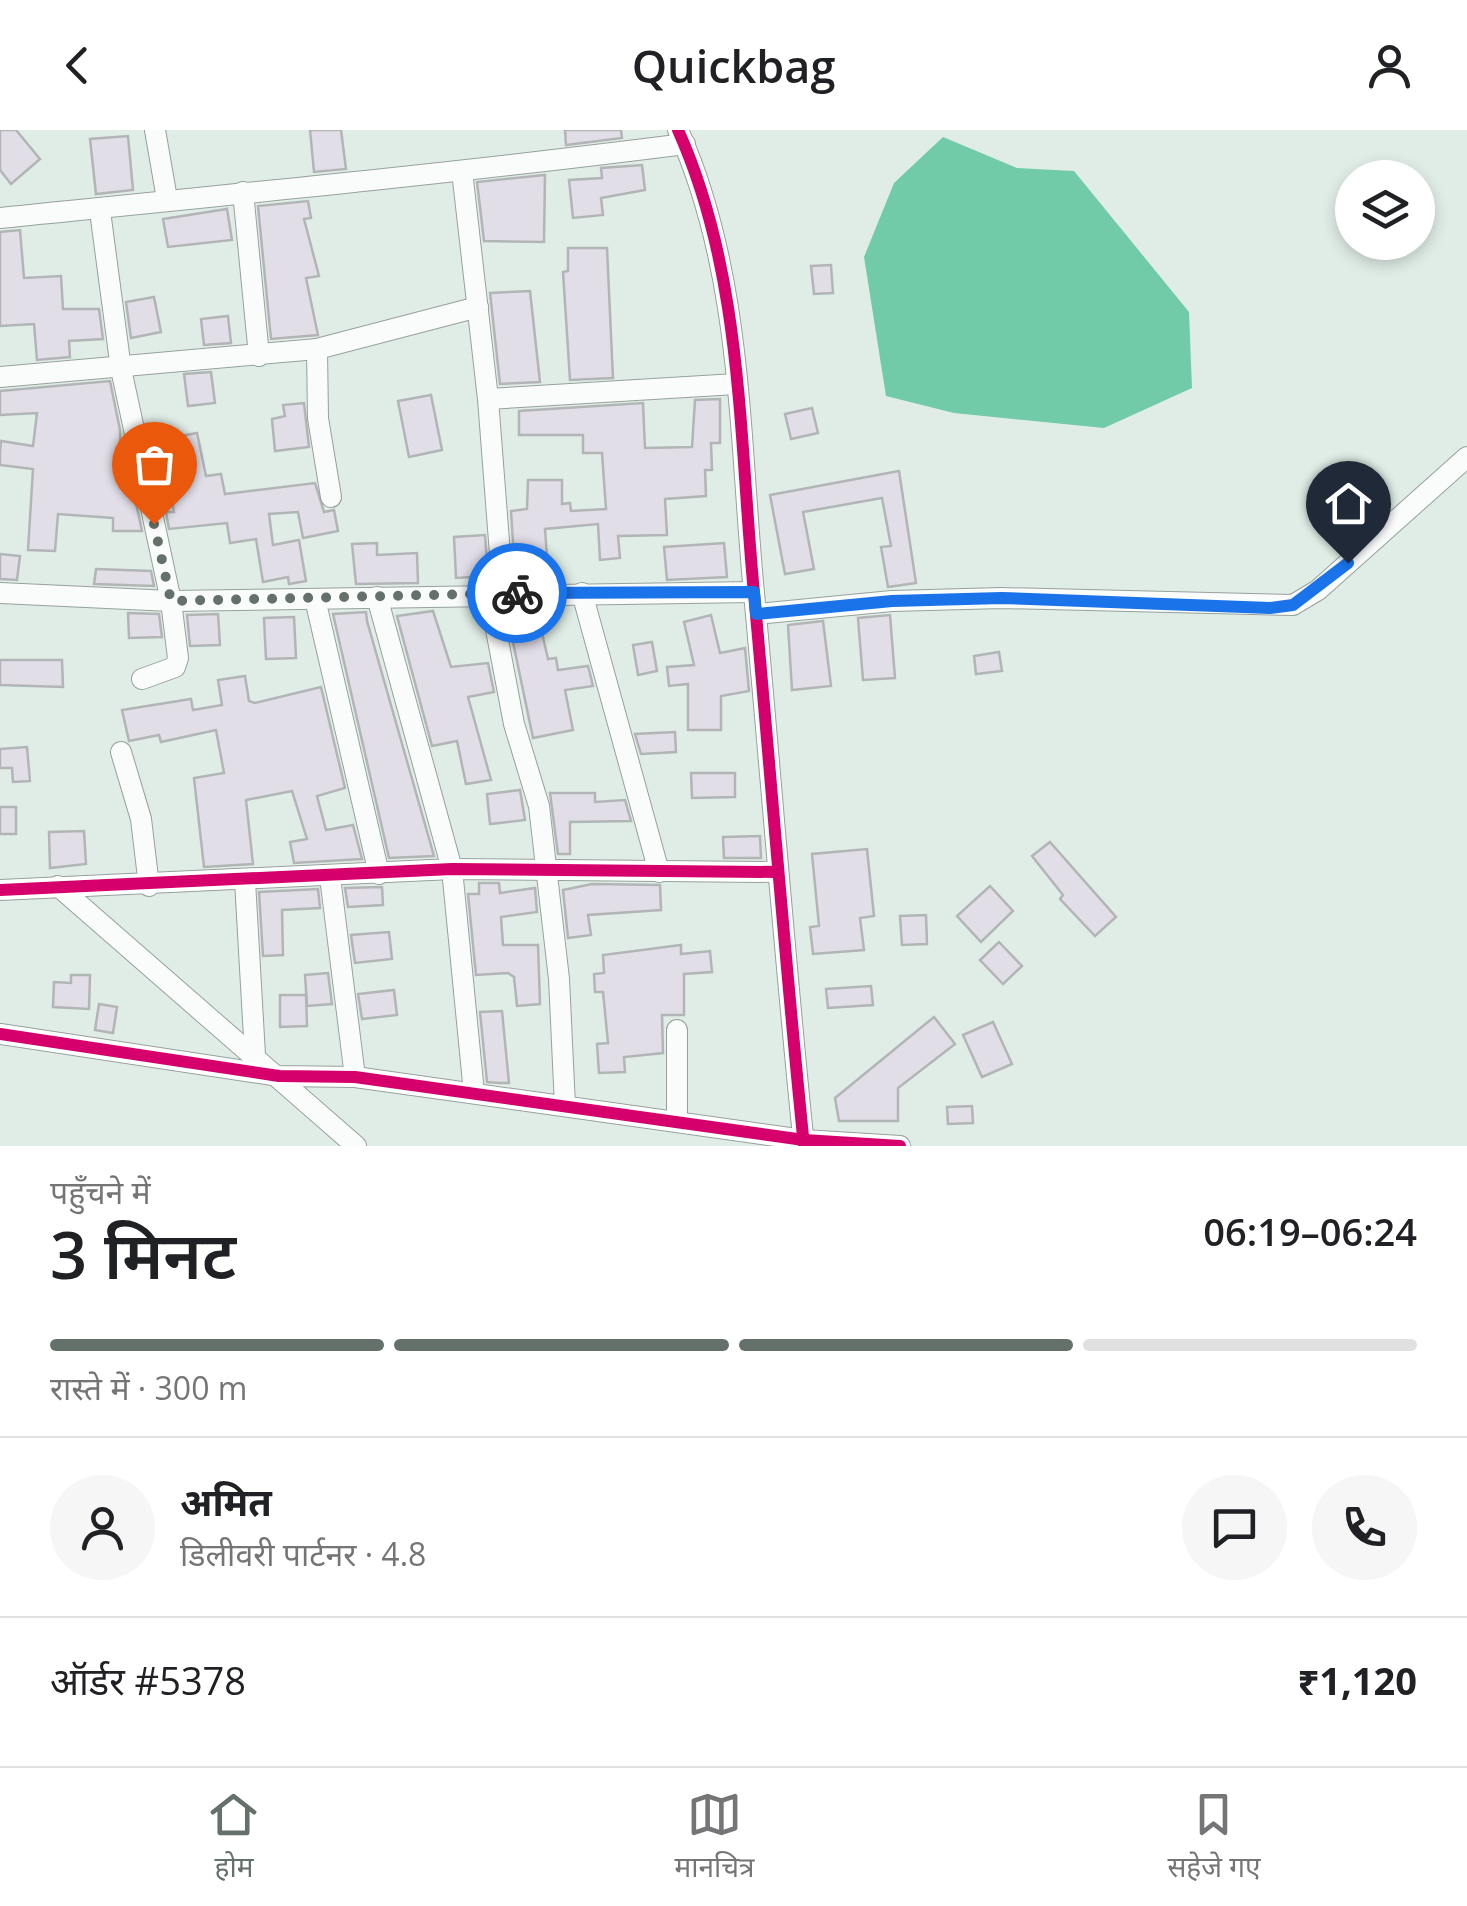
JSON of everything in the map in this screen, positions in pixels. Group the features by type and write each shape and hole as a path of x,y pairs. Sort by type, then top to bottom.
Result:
{"street":[{"path":"155,130 167,199"},
{"path":"0,218 100,211 167,199 462,170 682,137 726,286 776,872 804,1143"},
{"path":"462,170 488,399 496,593 514,724 539,806 559,979 566,1106"},
{"path":"243,192 259,356"},
{"path":"100,211 121,369 171,601 178,662 142,679"},
{"path":"0,377 316,349 478,307"},
{"path":"316,349 318,418 331,497"},
{"path":"488,399 736,384"},
{"path":"756,614 892,601 1002,598 1293,605 1318,590 1467,458"},
{"path":"0,593 171,601 754,592"},
{"path":"582,593 658,872"},
{"path":"377,597 452,869 474,1093"},
{"path":"315,599 378,874"},
{"path":"121,752 140,818 149,886"},
{"path":"0,890 452,869 776,872"},
{"path":"330,877 355,1077"},
{"path":"244,881 255,1055"},
{"path":"58,886 356,1146"},
{"path":"676,1122 677,1030"},
{"path":"0,1034 278,1076 355,1077 474,1093 804,1143 900,1146"}],"shaded area":[{"path":"943,137 1017,168 1074,171 1189,312 1192,388 1104,428 954,413 886,396 864,257 894,183"}],"building":[{"path":"0,130 16,130 40,159 11,184 0,170"},
{"path":"310,130 341,130 346,169 314,172"},
{"path":"565,130 621,130 622,138 566,145"},
{"path":"128,136 133,190 96,194 90,139"},
{"path":"642,165 645,190 601,198 603,215 573,218 569,180 602,178 601,168"},
{"path":"545,175 544,242 484,241 477,182"},
{"path":"308,201 311,218 304,219 319,276 306,278 318,335 271,339 258,206"},
{"path":"227,209 232,240 168,247 163,219"},
{"path":"20,230 24,278 61,276 63,309 99,309 103,339 69,341 70,357 37,360 34,324 0,326 0,232"},
{"path":"568,248 607,248 613,378 570,380 563,272 568,271"},
{"path":"831,265 833,293 814,294 811,266"},
{"path":"530,291 540,382 500,384 490,293"},
{"path":"154,297 161,332 131,338 126,302"},
{"path":"228,316 231,343 204,345 201,319"},
{"path":"211,372 215,403 188,406 184,374"},
{"path":"110,381 120,430 122,484 132,485 142,531 113,531 113,518 58,514 55,551 28,550 33,469 0,465 0,453 1,441 33,446 37,413 0,415 0,391"},
{"path":"431,395 442,450 409,457 398,401"},
{"path":"720,399 720,443 711,443 712,470 705,470 706,496 665,499 667,535 618,536 620,558 600,560 598,524 545,529 548,571 515,573 511,511 527,509 528,480 562,480 562,504 570,503 571,511 606,509 602,453 583,453 583,435 519,435 519,411 643,403 645,448 692,447 695,400"},
{"path":"304,403 309,447 275,451 272,419 285,416 283,405"},
{"path":"812,408 818,433 791,439 785,414"},
{"path":"197,433 206,476 221,474 225,494 315,483 324,512 334,510 338,531 303,538 298,512 269,514 273,545 299,540 306,581 289,584 288,577 263,582 256,539 230,543 227,523 169,529 166,512 174,512 167,472 160,473 154,441"},
{"path":"899,471 916,583 888,587 881,547 891,546 882,498 803,512 814,569 785,574 770,495"},
{"path":"485,535 488,576 456,578 454,537"},
{"path":"377,543 377,555 417,553 418,583 356,584 352,544"},
{"path":"724,543 727,577 667,580 664,547"},
{"path":"0,554 20,556 17,580 0,579"},
{"path":"96,569 151,571 154,586 94,584"},
{"path":"433,611 451,667 488,663 494,692 468,697 491,780 466,784 457,741 432,746 397,616"},
{"path":"537,611 548,659 556,658 558,670 588,666 593,686 565,690 573,730 533,738 508,618"},
{"path":"366,612 434,856 389,858 333,614"},
{"path":"128,613 159,614 162,637 129,638"},
{"path":"218,614 220,645 190,646 187,615"},
{"path":"711,615 720,653 745,648 749,691 721,696 721,730 688,730 688,684 669,686 667,667 694,665 684,622"},
{"path":"890,615 895,678 863,680 858,618"},
{"path":"294,617 296,658 266,659 264,618"},
{"path":"823,621 831,686 792,690 788,625"},
{"path":"652,642 657,671 638,675 633,645"},
{"path":"999,652 1002,671 976,674 974,656"},
{"path":"0,660 62,660 63,687 0,685"},
{"path":"245,676 249,701 255,703 321,687 345,788 317,796 326,830 353,825 362,859 294,863 290,842 307,839 292,791 246,800 253,864 204,867 194,778 224,773 216,730 161,742 159,735 129,741 122,710 191,699 193,710 222,705 218,680"},
{"path":"675,732 676,752 641,754 635,734"},
{"path":"27,747 30,781 13,782 12,768 0,768 0,749"},
{"path":"691,773 735,773 735,797 692,798"},
{"path":"520,790 525,820 490,824 487,794"},
{"path":"550,793 595,793 595,802 625,800 631,821 570,822 570,854 558,854"},
{"path":"0,807 16,807 16,834 0,834"},
{"path":"84,831 86,864 50,868 49,832"},
{"path":"760,836 761,858 724,858 723,837"},
{"path":"1050,842 1116,917 1095,936 1060,899 1063,895 1032,856"},
{"path":"867,849 874,916 860,918 864,950 813,954 810,927 819,926 812,854"},
{"path":"479,883 499,883 500,893 535,888 537,912 501,917 503,945 538,945 540,1004 517,1006 514,977 508,973 476,975 468,894 479,894"},
{"path":"592,884 660,885 661,910 588,915 591,935 568,938 563,890"},
{"path":"990,886 1013,911 981,942 957,916"},
{"path":"382,887 383,905 348,907 345,888"},
{"path":"318,889 320,908 282,910 283,955 263,956 259,892"},
{"path":"926,915 927,944 902,945 900,916"},
{"path":"389,932 392,959 355,963 351,935"},
{"path":"999,942 1022,966 1003,984 980,960"},
{"path":"681,945 681,954 710,951 712,972 684,974 684,1015 662,1015 663,1053 624,1057 625,1072 599,1073 597,1044 608,1043 603,992 595,992 594,974 604,973 603,955"},
{"path":"328,973 332,1004 307,1006 305,975"},
{"path":"71,975 90,975 89,1009 53,1007 54,982 71,983"},
{"path":"871,986 873,1005 828,1008 826,989"},
{"path":"394,990 397,1015 362,1019 358,994"},
{"path":"280,995 306,995 307,1026 280,1027"},
{"path":"99,1004 117,1007 113,1033 95,1030"},
{"path":"502,1011 509,1083 487,1082 480,1012"},
{"path":"934,1017 955,1044 898,1088 898,1121 839,1121 835,1098"},
{"path":"993,1022 1012,1064 982,1077 963,1035"},
{"path":"972,1106 973,1123 948,1124 947,1107"}],"cycle path":[{"path":"678,130 715,241 735,358 804,1146"},
{"path":"0,890 452,869 776,872"},
{"path":"0,1034 279,1076 355,1077 804,1140 900,1146"}],"way so far":[{"path":"154,524 171,601 517,593"}],"route":[{"path":"517,593 754,592 756,614 892,601 1002,598 1270,608 1293,605 1318,590 1348,563"}]}
